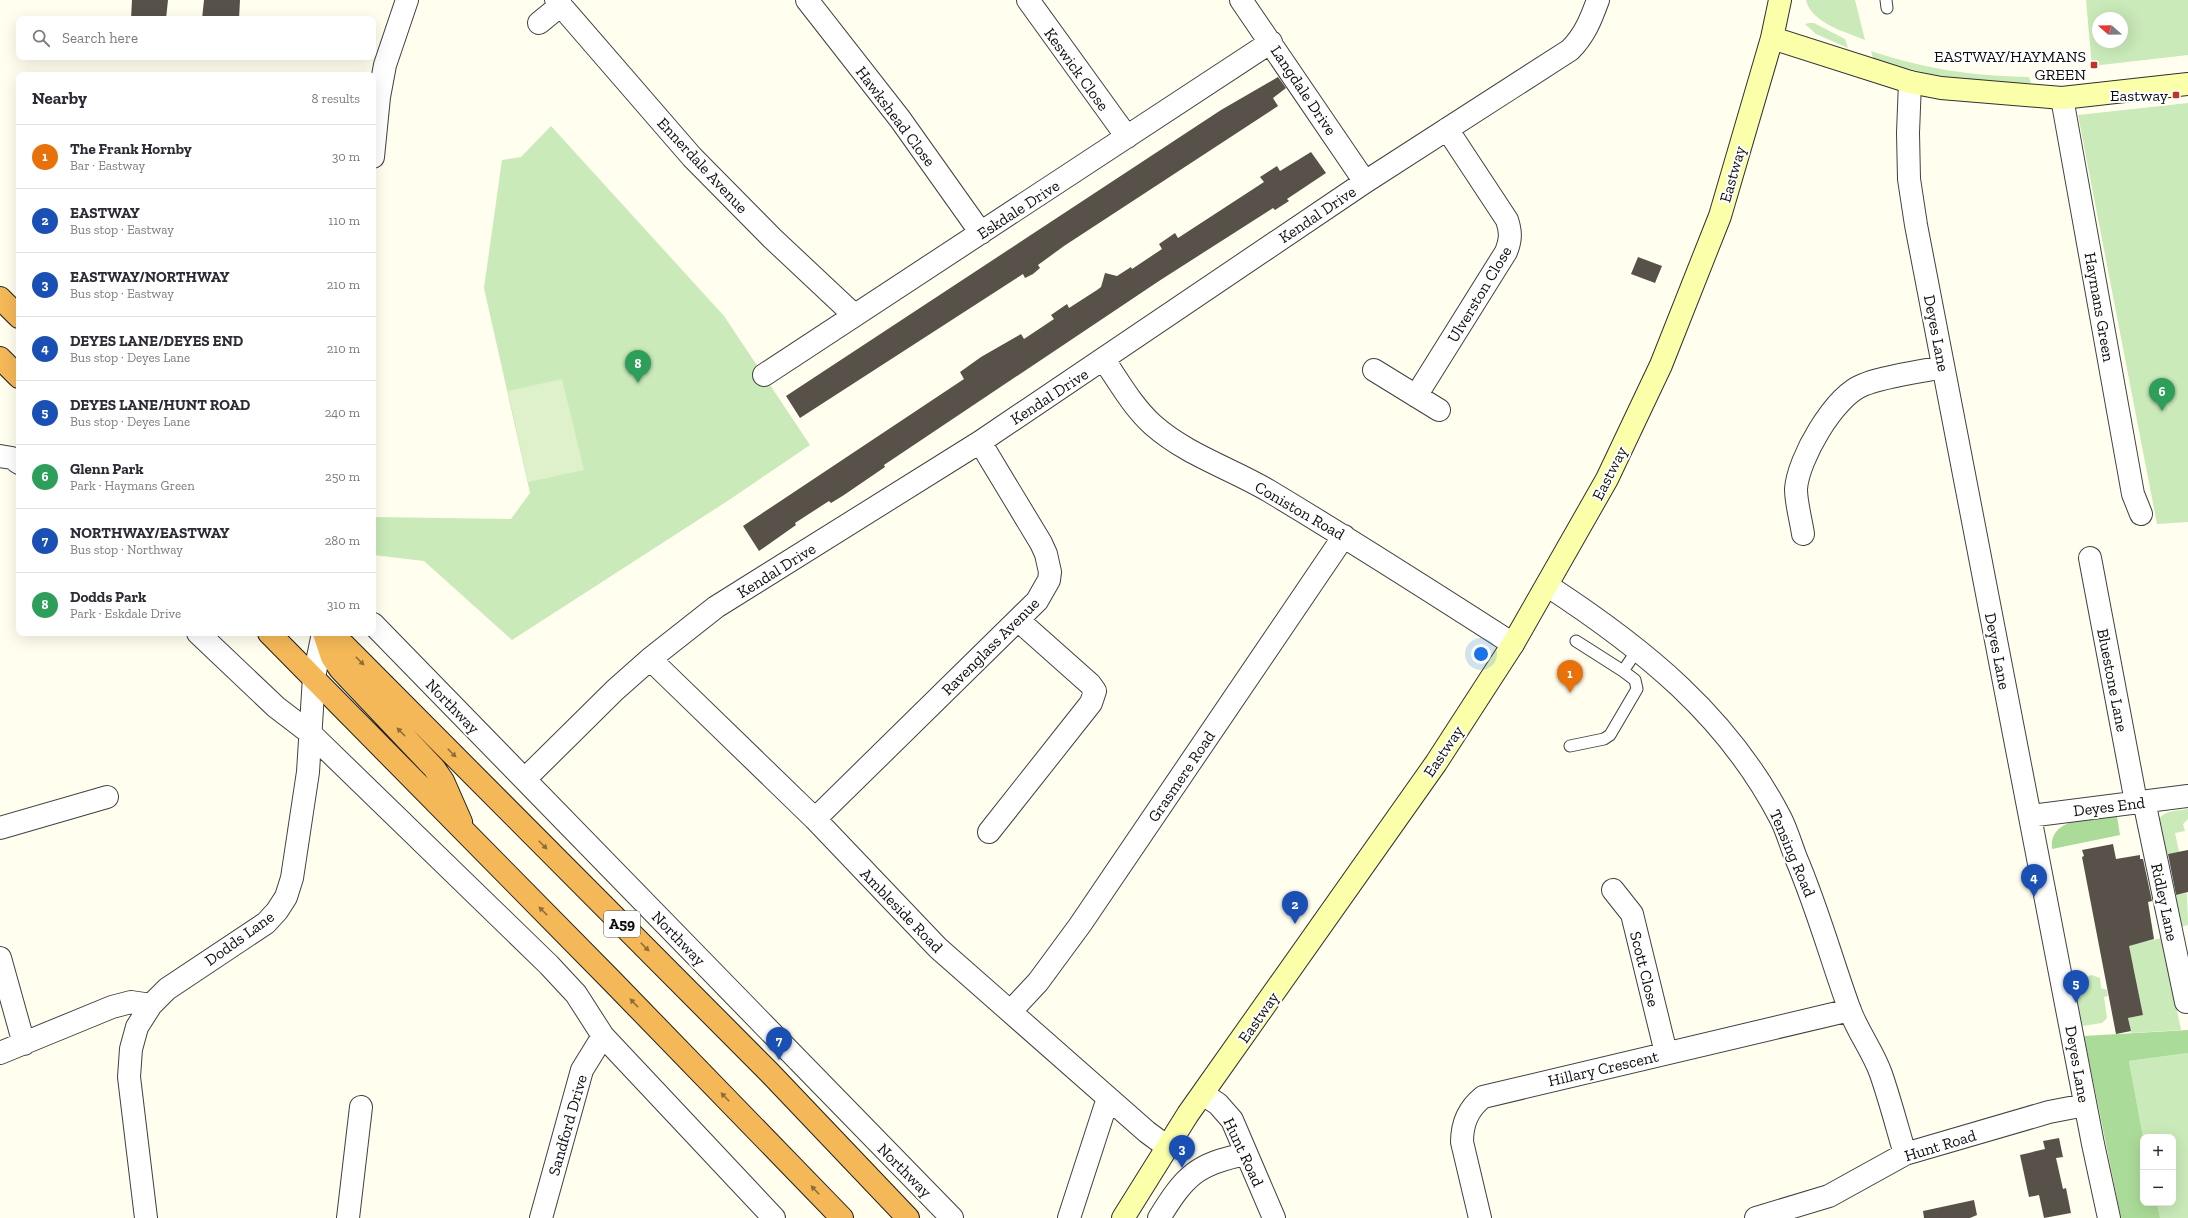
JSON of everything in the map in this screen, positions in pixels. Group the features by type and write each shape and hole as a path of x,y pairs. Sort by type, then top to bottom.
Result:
{"highway":[{"path":"0,298 16,314"},
{"path":"0,358 16,374"},
{"path":"272,636 314,677 842,1218"},
{"path":"324,636 332,657 340,669 434,768 443,781 466,834"},
{"name":"Northway","path":"335,636 764,1066 908,1218"}],"street":[{"path":"376,128 379,98 385,65 407,0"},
{"name":"Hawkshead Close","path":"807,0 900,119 981,233"},
{"name":"Keswick Close","path":"1028,0 1127,137"},
{"name":"Langdale Drive","path":"1241,0 1365,182"},
{"name":"Kendal Drive","path":"525,779 614,690 650,659 716,607 980,442 1104,360 1365,182 1570,50 1580,40 1586,30 1598,0"},
{"path":"1780,0 1772,38 1910,82 1941,88 2062,98 2188,84"},
{"name":"Ennerdale Avenue","path":"540,23 558,3 692,157 772,238 854,315"},
{"name":"Eastway","path":"1123,1218 1166,1146 1436,763 1513,644 1548,586 1610,472 1651,386 1688,299 1720,216 1772,38"},
{"name":"Eskdale Drive","path":"764,374 1271,42"},
{"name":"Deyes Lane","path":"1910,82 1908,133 1909,179 1943,367 2085,1105 2109,1218"},
{"name":"Haymans Green","path":"2062,98 2134,494 2141,514"},
{"name":"Ulverston Close","path":"1416,396 1506,252 1510,241 1511,231 1507,220 1447,129"},
{"name":"Coniston Road","path":"1104,360 1141,413 1164,434 1190,452 1266,489 1344,536 1513,644"},
{"path":"1803,534 1796,490 1799,472 1805,454 1838,402 1862,385 1943,367"},
{"path":"1374,370 1439,410"},
{"name":"Ravenglass Avenue","path":"815,820 1037,601 1046,587 1050,572 1041,543 980,442"},
{"path":"0,456 12,458 16,461"},
{"name":"Grasmere Road","path":"1011,1011 1038,982 1080,925 1344,536"},
{"name":"Bluestone Lane","path":"2090,558 2140,801"},
{"name":"Tensing Road","path":"1548,586 1638,649 1673,678 1725,734 1749,767 1781,819 1828,942 1850,1010 1881,1073 1905,1154"},
{"path":"988,832 1091,703 1095,691 1090,684 1018,620"},
{"name":"Northway","path":"376,627 952,1218"},
{"path":"201,636 276,707 310,733 549,965 576,994 603,1036 774,1218"},
{"name":"Dodds Lane","path":"146,1218 129,1077 131,1049 137,1027 151,1006 167,989 266,923 277,911 286,897 292,878 298,845 308,772 314,677 322,636"},
{"name":"Ambleside Road","path":"650,659 815,820 938,948 1108,1098 1166,1146"},
{"name":"Deyes End","path":"2030,816 2188,796"},
{"path":"0,828 107,797"},
{"name":"Ridley Lane","path":"2140,801 2186,1002"},
{"name":"Scott Close","path":"1613,890 1632,914 1666,1053"},
{"path":"0,958 24,1044"},
{"path":"0,1053 112,1007 131,1002 151,1006"},
{"name":"Hillary Crescent","path":"1480,1218 1462,1142 1462,1129 1474,1104 1483,1097 1850,1010"},
{"name":"Sandford Drive","path":"542,1218 582,1070 603,1036"},
{"name":"Hunt Road","path":"1203,1094 1218,1104 1232,1120 1274,1218"},
{"path":"1069,1218 1108,1098"},
{"name":"Hunt Road","path":"1756,1218 1829,1196 1905,1154 2049,1112 2085,1105"},
{"path":"348,1218 361,1107"},
{"path":"1159,1218 1186,1178 1223,1158 1246,1154"}],"lane":[{"path":"1570,746 1604,739 1610,735 1638,689 1635,680 1576,640"},
{"path":"1623,671 1638,649"}],"green space":[{"path":"1806,0 1855,0 1865,40 1839,30 1822,21 1809,8"},
{"path":"2086,0 2188,0 2188,55 2092,66"},
{"path":"1814,23 1845,39 1848,48 1816,34 1805,24"},
{"path":"1871,51 1910,63 1930,67 1968,73 2029,77 2031,83 1990,82 1951,78 1912,70 1873,58"},
{"path":"2188,103 2188,522 2157,524 2078,115"},
{"path":"551,126 724,316 810,445 729,500 512,640 424,561 376,555 376,517 511,519 530,493 484,288 502,160 521,157"},
{"path":"562,379 584,470 528,482 508,391"},
{"path":"2188,809 2188,819 2183,824 2185,831 2175,833 2179,852 2162,855 2158,821 2160,817 2167,813"},
{"path":"2117,816 2120,835 2052,849 2053,838 2058,830 2065,825 2074,821 2085,819"},
{"path":"2187,893 2188,925 2177,928 2171,896"},
{"path":"2162,938 2181,1030 2131,1033 2128,1018 2143,1015 2133,965 2109,949"},
{"path":"2081,973 2085,977 2092,975 2100,978 2101,988 2107,990 2108,996 2104,997 2107,1018 2102,1023 2082,1026 2071,977"},
{"path":"2188,1030 2188,1053 2129,1061 2142,1134 2140,1134 2140,1206 2158,1206 2160,1218 2121,1218 2084,1036"},
{"path":"2188,1053 2188,1218 2160,1218 2158,1206 2176,1206 2176,1134 2142,1134 2129,1061"}],"building":[{"path":"132,0 168,0 166,16 131,16"},
{"path":"204,0 240,0 239,16 202,16"},
{"path":"1278,77 1286,88 1273,98 1278,106 1064,246 1038,265 1040,268 1033,274 1025,278 1023,274 800,418 786,396 1221,110"},
{"path":"1311,152 1326,173 1287,199 1289,201 1275,210 1273,208 1159,281 884,465 885,467 844,495 831,503 829,501 795,523 796,525 759,551 743,526 964,379 960,372 981,357 1021,334 1024,339 1054,319 1051,315 1067,304 1069,308 1097,290 1101,287 1105,273 1117,276 1131,267 1132,269 1162,249 1159,244 1175,233 1178,238 1264,182 1260,177 1277,166 1280,171"},
{"path":"1638,257 1662,266 1655,283 1631,274"},
{"path":"2113,844 2116,859 2140,855 2140,859 2143,859 2152,901 2148,902 2154,939 2129,946 2143,1015 2128,1018 2131,1031 2116,1034 2082,857 2084,856 2082,850"},
{"path":"2188,850 2188,892 2176,895 2168,854"},
{"path":"2059,1138 2063,1157 2056,1158 2063,1189 2066,1188 2071,1213 2044,1218 2039,1195 2029,1197 2020,1155 2045,1149 2043,1141"},
{"path":"1974,1200 1977,1215 1970,1218 1924,1218 1923,1211"}],"place":[{"name":"EASTWAY/HAYMANS GREEN","path":"2094,65"},
{"name":"Eastway","path":"2176,95"},
{"name":"Dodds Park","path":"638,383"},
{"name":"Glenn Park","path":"2162,411"},
{"name":"The Frank Hornby","path":"1570,693"},
{"name":"DEYES LANE/DEYES END","path":"2034,897"},
{"name":"EASTWAY","path":"1295,924"},
{"name":"DEYES LANE/HUNT ROAD","path":"2076,1003"},
{"name":"NORTHWAY/EASTWAY","path":"779,1060"},
{"name":"EASTWAY/NORTHWAY","path":"1182,1168"}]}
